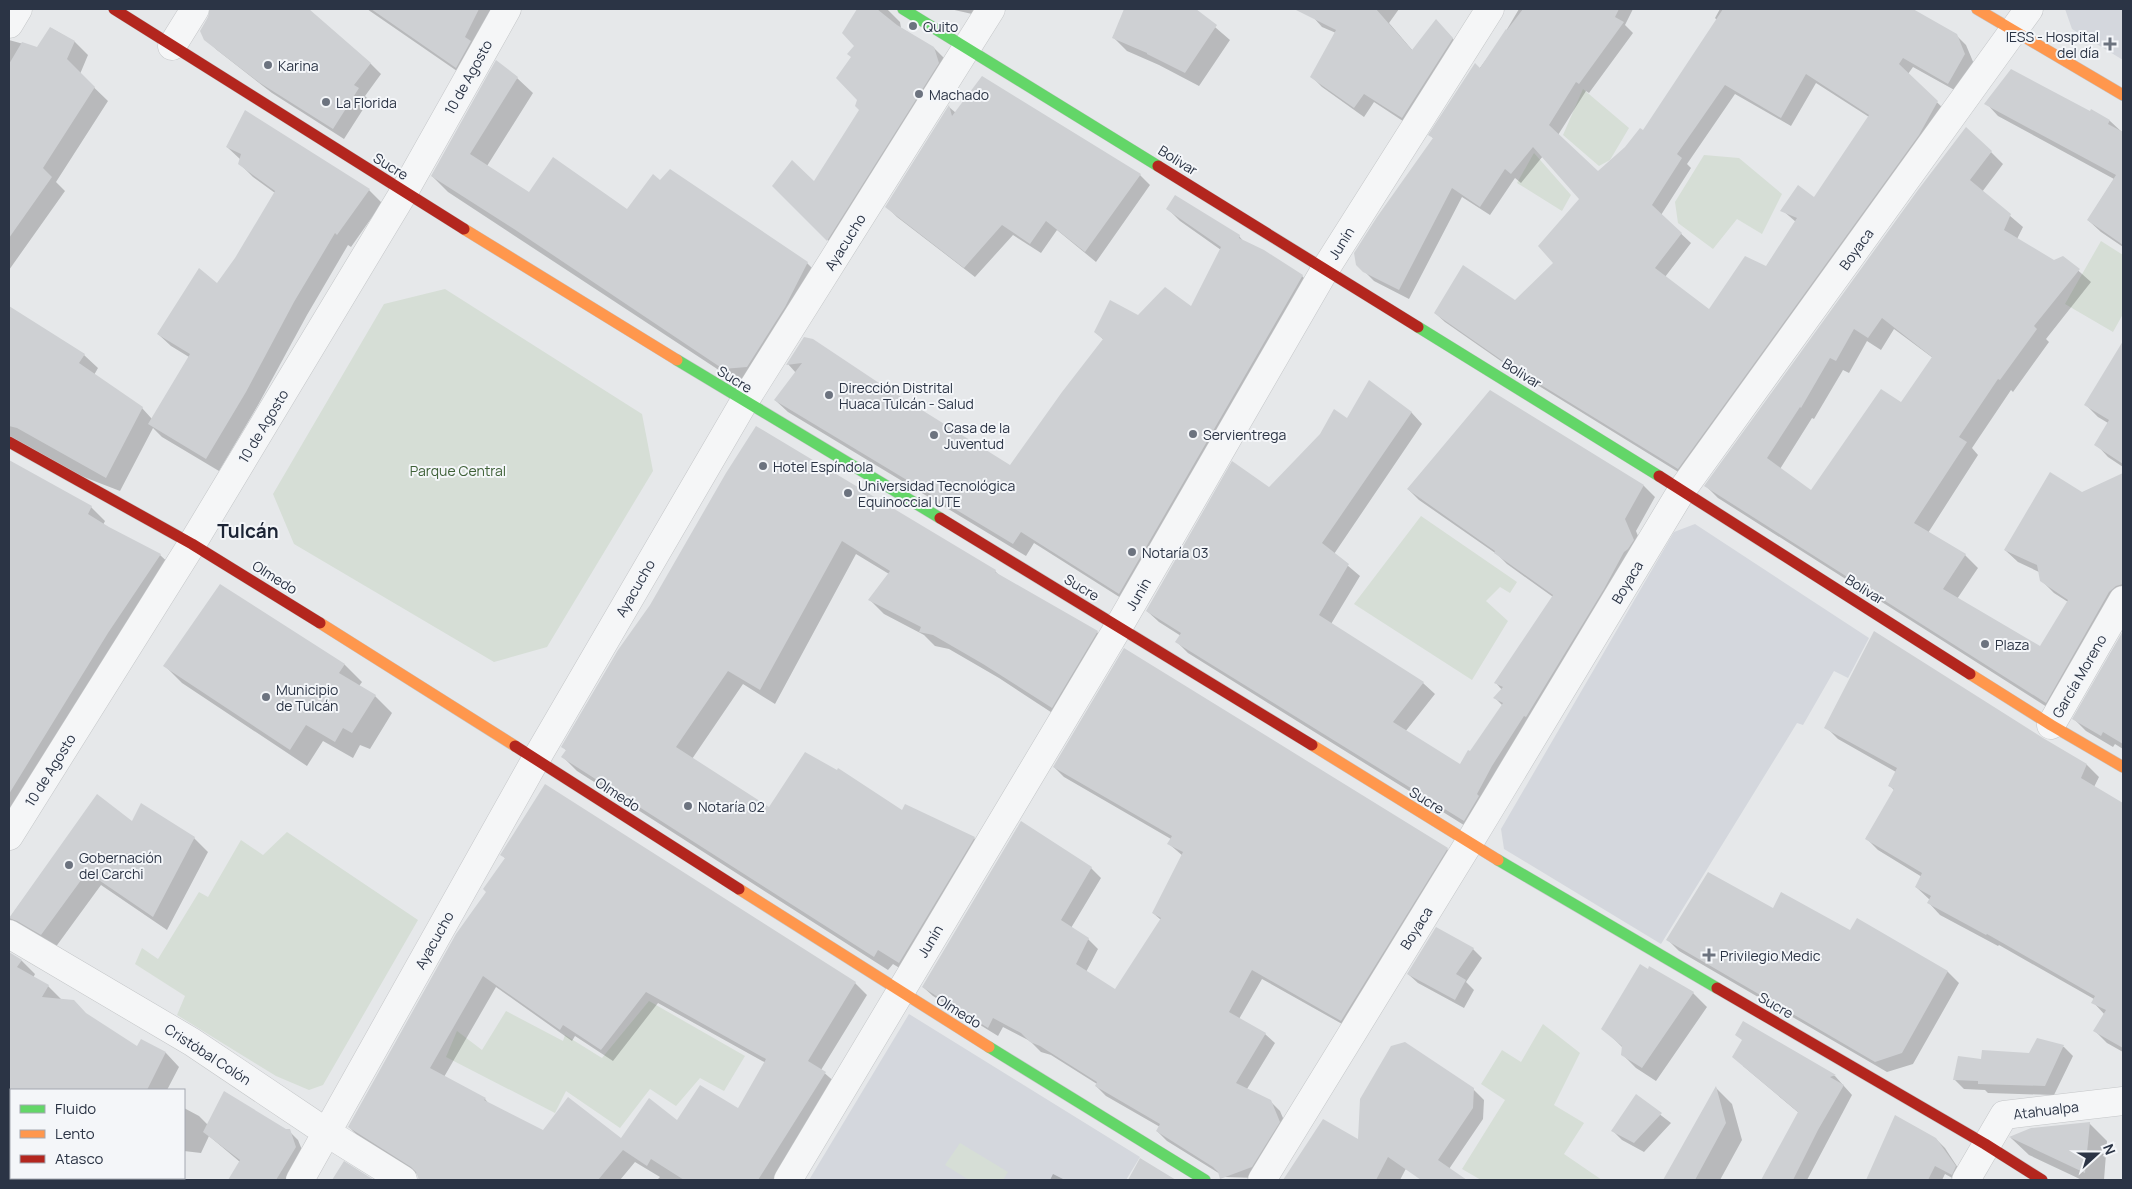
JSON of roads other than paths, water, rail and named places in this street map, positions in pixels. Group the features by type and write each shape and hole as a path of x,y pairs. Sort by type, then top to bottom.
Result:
{"main road":[{"name":"Sucre","path":"114,9 404,192 744,402 1119,626 1468,844 1985,1144 2042,1180"},
{"name":"Bolivar","path":"903,9 1326,268 1682,490 2051,725 2123,767"},
{"path":"1977,9 2021,20 2123,95"},
{"name":"Olmedo","path":"9,442 192,544 369,652 900,992 1205,1180"}],"street":[{"path":"9,24 18,9"},
{"path":"172,46 195,9"},
{"name":"10 de Agosto","path":"9,836 192,544 404,192 507,9"},
{"name":"Ayacucho","path":"300,1180 536,759 744,402 991,9"},
{"name":"Junín","path":"788,1180 1119,626 1326,268 1490,9"},
{"name":"Boyaca","path":"1262,1180 1682,490 2021,20"},
{"name":"García Moreno","path":"2051,725 2123,600"},
{"name":"Cristóbal Colón","path":"9,934 192,1042 326,1132 402,1180"},
{"name":"Atahualpa","path":"1985,1144 2004,1115 2123,1101"},
{"path":"1966,1180 1985,1144"}],"place":[{"name":"Quito","path":"913,26"},
{"name":"IESS - Hospital del día","path":"2110,44"},
{"name":"Karina","path":"268,65"},
{"name":"Machado","path":"919,94"},
{"name":"La Florida","path":"326,102"},
{"name":"Dirección Distrital Huaca Tulcán - Salud","path":"829,395"},
{"name":"Servientrega","path":"1193,434"},
{"name":"Casa de la Juventud","path":"934,435"},
{"name":"Hotel Espíndola","path":"763,466"},
{"name":"Universidad Tecnológica Equinoccial UTE","path":"848,493"},
{"name":"Notaría 03","path":"1132,552"},
{"name":"Plaza","path":"1985,644"},
{"name":"Municipio de Tulcán","path":"266,697"},
{"name":"Notaría 02","path":"688,806"},
{"name":"Gobernación del Carchi","path":"69,865"},
{"name":"Privilegio Medic","path":"1709,955"}],"district":[{"name":"Tulcán","path":"248,531"}],"park label":[{"name":"Parque Central","path":"458,470"}]}
